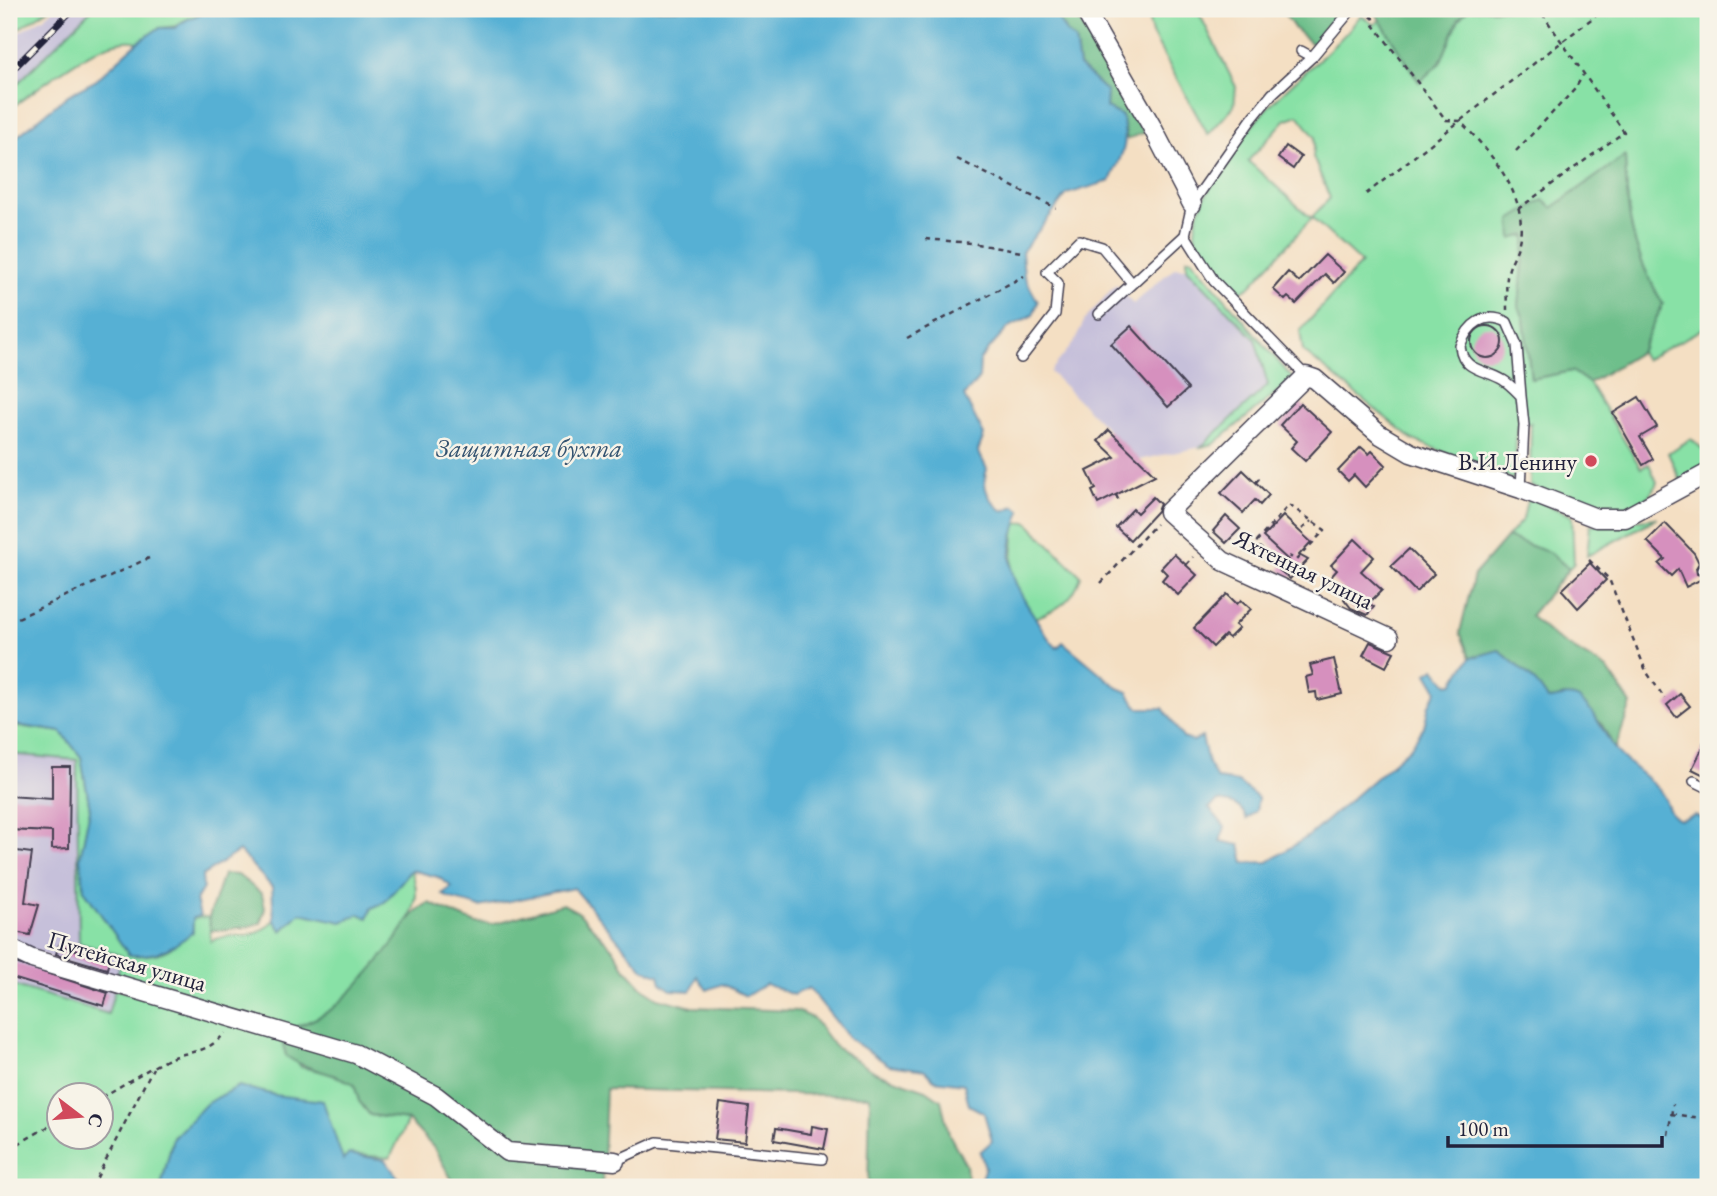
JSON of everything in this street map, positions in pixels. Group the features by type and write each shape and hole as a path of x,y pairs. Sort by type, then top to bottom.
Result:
{"street":[{"path":"1084,9 1151,125 1192,204"},
{"path":"1168,512 1306,376 1315,379 1379,434 1411,453 1521,489 1596,518 1609,520 1642,511 1708,473"},
{"name":"Яхтенная улица","path":"1168,512 1223,561 1390,638"},
{"name":"Путейская улица","path":"9,948 32,959 356,1054 436,1096 507,1152 615,1161"}],"lane":[{"path":"1098,313 1185,235 1192,204 1251,120 1272,94 1312,57 1352,9"},
{"path":"1301,51 1312,57"},
{"path":"1185,235 1214,281 1306,376"},
{"path":"1021,358 1055,314 1058,283 1047,272 1079,240 1102,247 1132,284"},
{"path":"1521,396 1504,380 1476,371 1461,354 1464,337 1477,321 1488,317 1507,322 1517,345 1524,425 1521,489"},
{"path":"1694,780 1708,788"},
{"path":"615,1161 657,1142 822,1158"}],"path":[{"path":"9,14 13,9"},
{"path":"1363,9 1374,19 1374,25 1446,120 1460,121 1487,149 1505,176 1518,209 1520,240 1507,274 1507,322"},
{"path":"1518,209 1624,132 1539,9"},
{"path":"1366,194 1599,13"},
{"path":"1516,151 1575,89 1583,75"},
{"path":"957,159 1056,208"},
{"path":"926,239 971,243 1021,252"},
{"path":"907,338 1024,276"},
{"path":"1256,482 1260,477"},
{"path":"1116,495 1120,504"},
{"path":"1277,564 1257,545 1259,538 1289,505 1325,530 1296,560 1289,556"},
{"path":"1101,583 1168,512"},
{"path":"1302,529 1312,521"},
{"path":"9,622 149,558"},
{"path":"1589,560 1609,579 1646,671 1665,699"},
{"path":"116,1089 180,1055 200,1053 216,1043 229,1028 232,1018"},
{"path":"92,1187 153,1068"},
{"path":"1668,1135 1673,1104"},
{"path":"1671,1114 1708,1119"},
{"path":"9,1149 46,1128"}],"shaded area":[{"path":"54,9 91,9 9,98 9,38"},
{"path":"1175,267 1187,268 1255,339 1268,385 1201,447 1139,460 1050,372 1075,341 1084,321 1116,284 1133,304"},
{"path":"9,754 77,760 79,943 122,956 116,980 9,944"},
{"path":"9,953 115,989 108,1014 9,984"}],"green space":[{"path":"9,9 49,9 9,35"},
{"path":"92,9 206,9 177,26 159,28 138,42 124,41 90,53 9,109 9,92"},
{"path":"1052,9 1073,9 1144,133 1127,139 1122,116 1106,108 1107,92 1079,66 1075,40 1066,32"},
{"path":"1146,9 1197,9 1236,87 1234,106 1208,135 1152,34"},
{"path":"1281,9 1348,9 1316,47 1295,29"},
{"path":"1373,9 1468,9 1459,19 1440,63 1419,82"},
{"path":"1468,9 1708,9 1708,326 1645,360 1640,352 1663,304 1637,250 1629,216 1625,156 1526,234 1519,306 1524,319 1531,379 1572,371 1589,383 1641,468 1649,464 1657,482 1654,490 1642,501 1622,510 1595,511 1530,485 1531,423 1517,425 1514,480 1413,440 1303,351 1300,331 1361,263 1312,218 1250,286 1238,293 1208,262 1196,239 1196,224 1201,206 1236,146 1273,102 1329,50 1361,15 1374,25 1380,20 1419,82 1440,63 1459,19","holes":["1298,115 1315,137 1313,157 1330,198 1311,218 1248,161 1285,120"]},
{"path":"1625,156 1629,216 1637,250 1663,304 1640,352 1589,383 1572,371 1531,379 1524,319 1519,306 1526,235 1512,239 1511,220 1543,200 1552,208"},
{"path":"1187,258 1191,258 1293,379 1214,444 1201,447 1268,385 1255,339 1187,268"},
{"path":"1691,439 1705,451 1708,467 1681,482 1668,453"},
{"path":"1528,496 1572,516 1574,563 1569,569 1551,553 1507,537 1523,519"},
{"path":"1657,518 1587,556 1590,525"},
{"path":"1027,522 1081,576 1074,592 1064,603 1035,618 1021,600 1011,573 1015,524"},
{"path":"1507,537 1551,553 1569,569 1530,616 1554,637 1607,669 1631,704 1615,749 1601,723 1565,696 1548,700 1532,679 1499,650 1470,658 1460,632 1474,575"},
{"path":"9,725 62,732 81,757 90,809 80,858 84,890 129,955 152,955 168,949 181,937 193,918 209,917 211,941 258,932 274,920 282,931 300,913 338,914 363,911 385,898 411,870 416,891 412,913 387,953 350,994 323,1015 292,1029 116,980 122,956 79,943 77,760 9,754"},
{"path":"223,874 238,875 262,894 265,908 261,923 211,931 209,917"},
{"path":"429,903 476,923 493,924 563,904 578,912 615,951 623,966 643,988 658,998 692,1007 797,1011 813,1018 834,1046 877,1073 926,1090 941,1100 949,1134 966,1165 968,1187 868,1187 870,1096 606,1089 602,1187 456,1187 434,1148 408,1120 370,1115 359,1101 354,1084 302,1065 286,1056 281,1036 325,1014 338,1004 374,967 413,916"},
{"path":"9,984 108,1014 115,989 281,1036 301,1067 338,1075 354,1084 359,1101 370,1115 408,1120 390,1158 349,1154 344,1161 274,1095 239,1086 173,1137 161,1187 9,1187"}],"water":[{"name":"Защитная бухта","path":"206,9 1052,9 1066,32 1075,40 1079,66 1107,92 1106,108 1122,116 1125,136 1121,157 1110,181 1067,194 1022,252 1024,276 1038,302 1033,315 1009,327 980,359 979,378 964,396 984,435 978,451 987,469 987,493 1003,511 1015,506 1021,511 1012,542 1011,566 1026,602 1057,648 1063,642 1118,688 1128,692 1138,708 1163,708 1183,738 1193,741 1202,737 1208,763 1217,779 1238,782 1258,798 1256,811 1247,819 1239,808 1232,804 1218,801 1209,808 1225,827 1220,841 1240,845 1244,863 1268,862 1310,835 1410,748 1424,727 1429,705 1437,690 1427,673 1435,668 1447,684 1453,683 1470,658 1499,650 1532,679 1548,700 1572,696 1585,704 1614,748 1657,788 1675,817 1679,820 1695,815 1708,821 1708,1187 978,1187 985,1167 980,1152 992,1141 984,1113 969,1105 964,1084 934,1080 925,1070 889,1065 850,1039 809,988 793,995 766,984 746,996 722,984 707,990 697,976 691,991 671,990 661,983 659,975 644,970 574,888 480,907 447,897 442,894 452,887 438,877 411,870 385,902 372,908 368,918 359,914 342,922 300,913 282,931 274,920 272,887 239,851 202,876 203,888 196,900 200,916 193,918 193,932 163,951 147,955 129,955 84,890 80,858 90,809 81,757 61,732 9,724 9,143 68,95 95,81 138,42 159,28 176,28 183,21"},
{"path":"239,1086 274,1095 323,1101 343,1160 349,1154 385,1160 405,1187 161,1187 173,1138 207,1103"}],"building":[{"path":"1286,146 1301,157 1293,169 1278,158"},
{"path":"1325,255 1344,272 1334,283 1325,274 1296,304 1288,297 1285,300 1273,289 1288,272 1299,282"},
{"path":"1131,326 1188,389 1168,407 1111,344"},
{"path":"1487,326 1498,331 1503,342 1498,353 1487,358 1476,353 1471,342 1476,331"},
{"path":"1639,397 1657,427 1640,437 1653,459 1643,465 1613,413"},
{"path":"1300,403 1332,432 1305,461 1291,448 1297,441 1280,425"},
{"path":"1109,430 1155,475 1098,504 1092,491 1096,489 1087,471 1115,457 1098,441"},
{"path":"1361,447 1369,454 1372,451 1386,465 1365,487 1354,475 1348,481 1338,471"},
{"path":"1243,470 1269,495 1260,505 1255,500 1243,513 1221,493"},
{"path":"1153,497 1160,504 1157,511 1130,540 1116,527 1133,509 1137,513"},
{"path":"1226,516 1240,529 1226,543 1213,531"},
{"path":"1283,516 1311,542 1299,555 1308,560 1290,579 1279,570 1288,560 1263,537"},
{"path":"1665,523 1694,553 1699,563 1697,574 1706,577 1686,587 1678,569 1671,576 1659,564 1665,559 1647,541"},
{"path":"1355,539 1374,557 1361,571 1382,590 1369,603 1374,607 1367,615 1351,608 1344,599 1348,595 1330,578 1337,570 1331,565"},
{"path":"1409,549 1434,574 1416,592 1391,566"},
{"path":"1174,554 1197,575 1178,595 1162,580 1167,574 1161,568"},
{"path":"1590,563 1606,580 1578,608 1562,590"},
{"path":"1227,594 1237,604 1241,600 1251,609 1235,625 1239,628 1229,638 1225,635 1213,647 1194,628"},
{"path":"1370,642 1394,652 1386,667 1363,655"},
{"path":"1334,659 1342,694 1317,700 1316,692 1309,693 1306,677 1313,675 1310,665"},
{"path":"1680,694 1690,706 1676,717 1667,705"},
{"path":"1702,749 1708,752 1708,777 1692,769"},
{"path":"52,767 70,767 69,848 52,849 52,832 9,830 9,796 52,799"},
{"path":"9,850 32,853 25,902 39,905 30,935 9,931"},
{"path":"59,945 109,960 107,969 56,954"},
{"path":"9,961 108,993 104,1006 9,977"},
{"path":"720,1103 749,1107 745,1142 715,1139"},
{"path":"812,1126 828,1129 824,1149 774,1140 776,1128 811,1134"}],"railway":[{"path":"9,73 73,9"}],"place":[{"name":"В.И.Ленину","path":"1591,461"}]}
